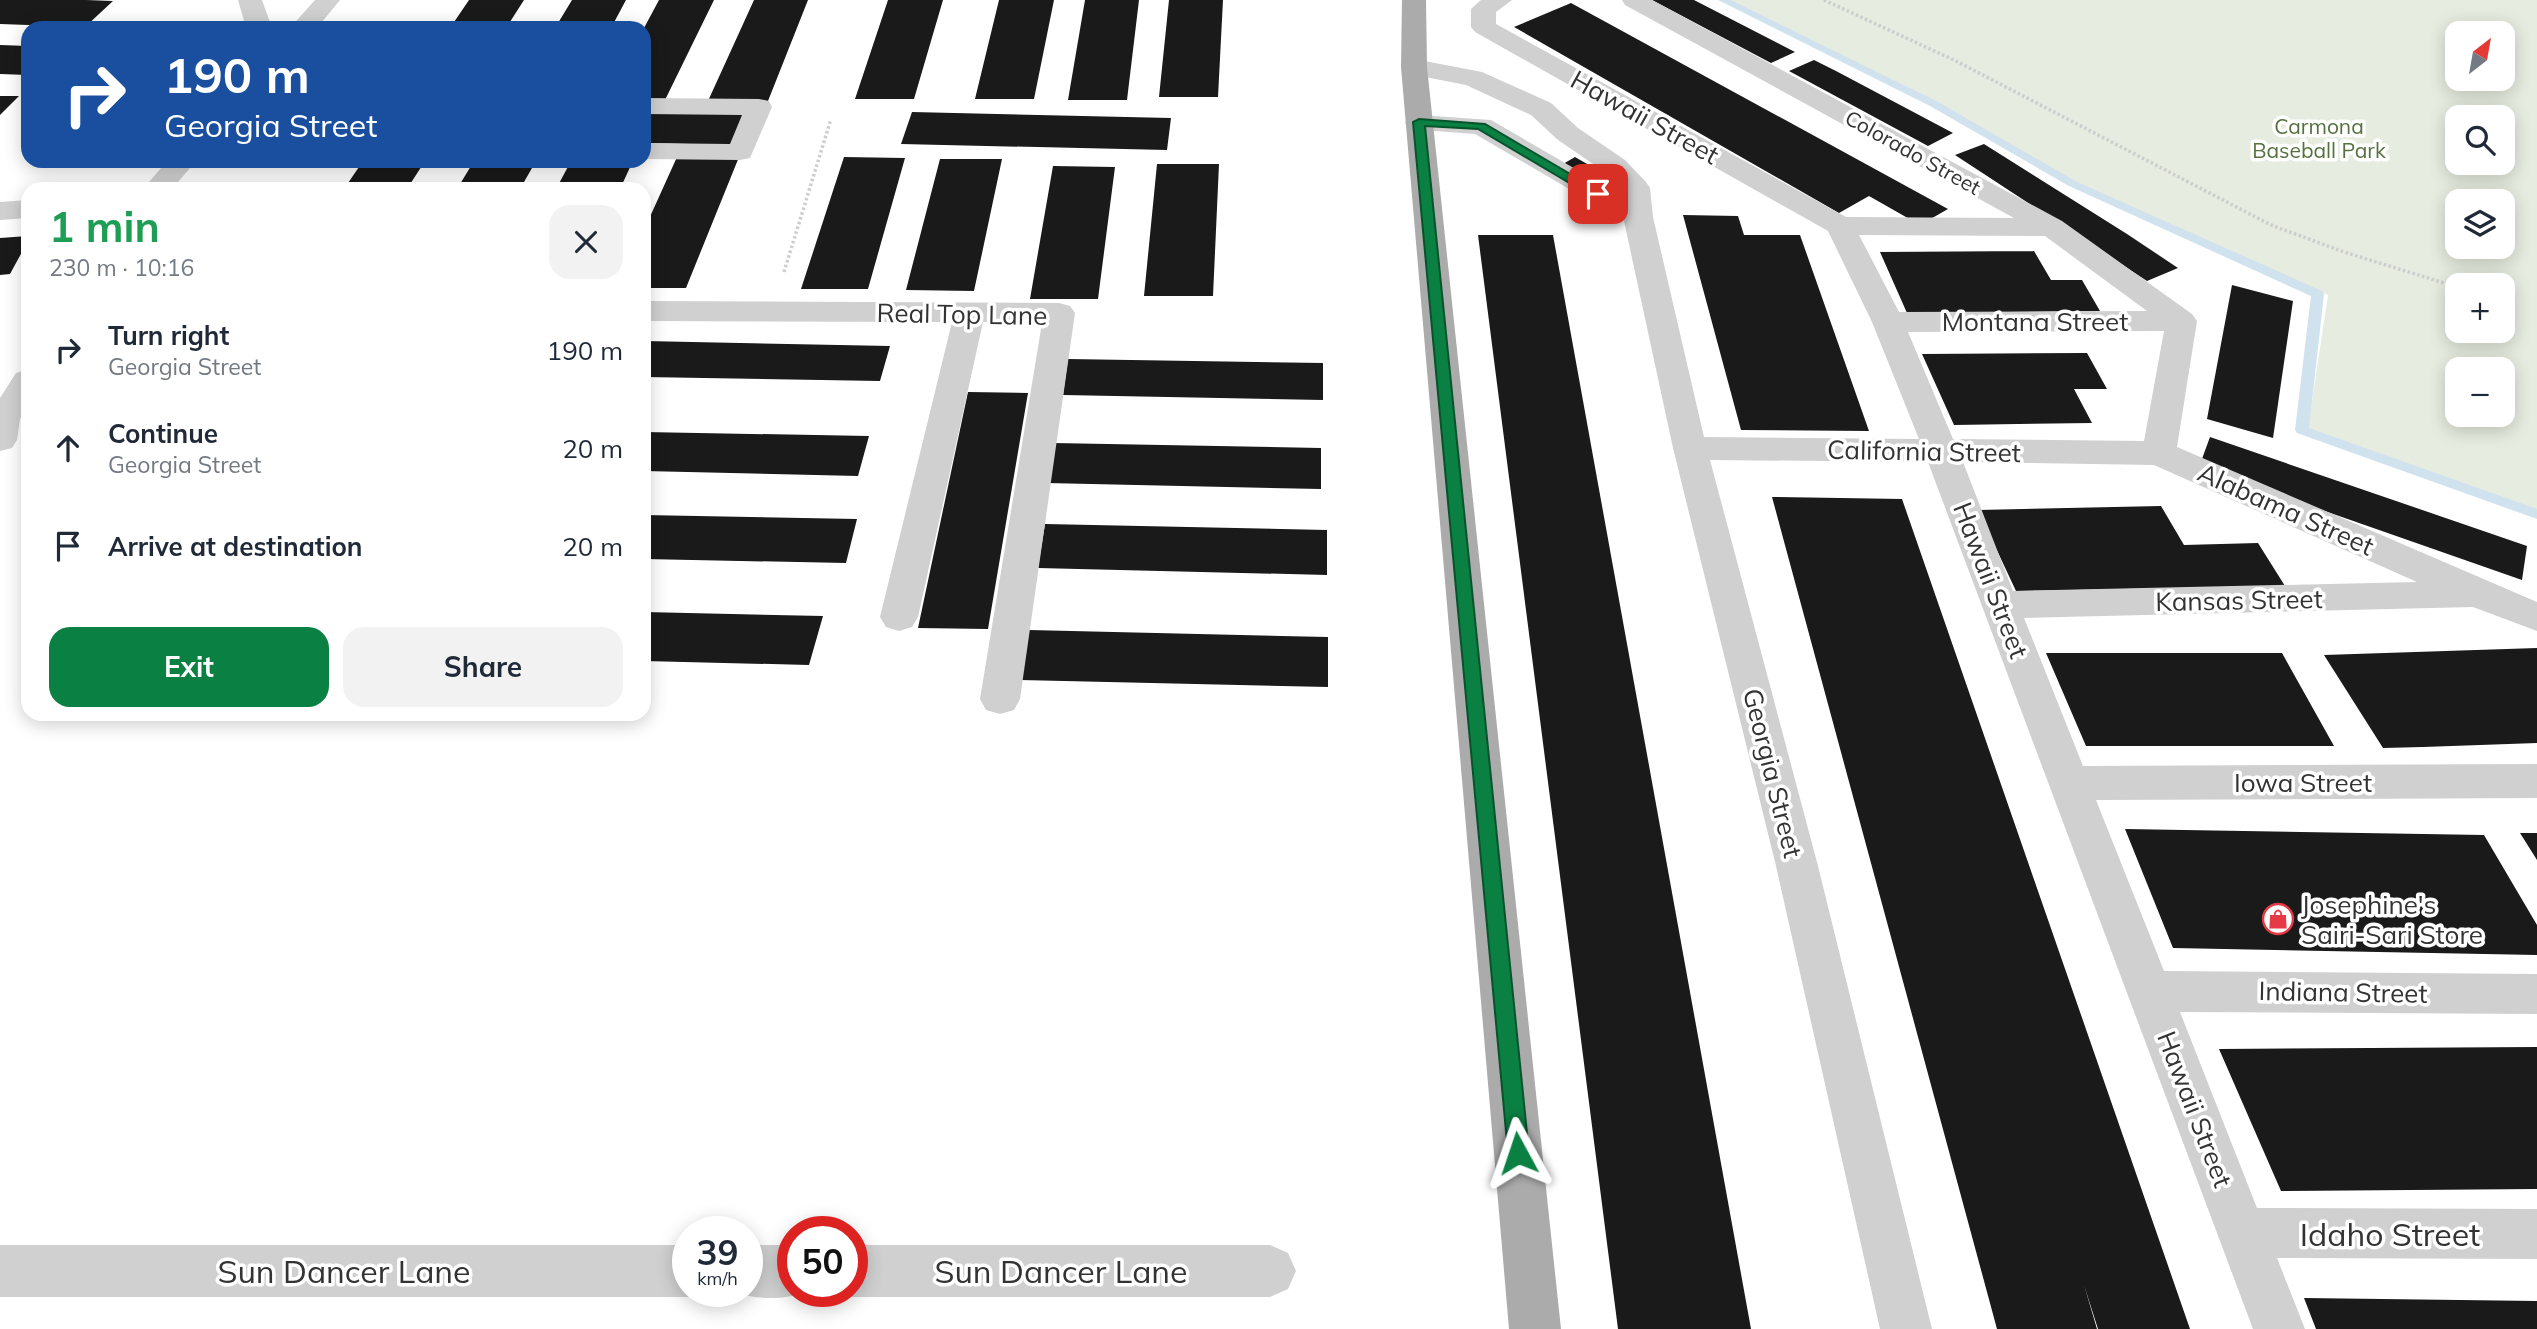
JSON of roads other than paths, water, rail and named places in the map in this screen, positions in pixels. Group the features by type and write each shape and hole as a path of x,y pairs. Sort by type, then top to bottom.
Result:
{"main road":[{"path":"1414,0 1414,67 1419,122 1535,1329"}],"street":[{"path":"250,0 257,21"},
{"path":"309,21 328,0"},
{"name":"Colorado Street","path":"1634,0 2052,227 2181,321"},
{"name":"Hawaii Street","path":"1492,9 1484,27 1840,226 1888,322 1941,451 2279,1329"},
{"path":"1414,67 1474,78 1504,91 1541,109 1568,134 1527,154"},
{"path":"651,106 760,107 740,152 651,151"},
{"path":"1419,122 1481,126 1638,217"},
{"name":"Georgia Street","path":"1568,134 1615,166 1636,188 1638,217 1690,448 1797,866 1906,1329"},
{"path":"162,182 176,168"},
{"path":"0,211 21,210"},
{"path":"1840,226 2052,227"},
{"name":"Real Top Lane","path":"651,311 1059,313 1000,699"},
{"path":"899,617 970,312"},
{"path":"2158,453 2181,321"},
{"name":"Montana Street","path":"1888,322 2181,321"},
{"path":"0,440 4,419 21,391"},
{"name":"California Street","path":"1690,448 2158,453"},
{"name":"Alabama Street","path":"2158,453 2478,594 2537,617"},
{"name":"Kansas Street","path":"2000,605 2478,594"},
{"name":"Iowa Street","path":"2069,783 2537,781"},
{"name":"Indiana Street","path":"2149,991 2537,994"},
{"name":"Idaho Street","path":"2242,1233 2537,1234"},
{"name":"Sun Dancer Lane","path":"0,1271 672,1271"},
{"name":"Sun Dancer Lane","path":"868,1271 1269,1271"}],"waterway":[{"path":"1723,0 1934,104 2073,184 2318,294 2302,430 2537,514"}],"place":[{"name":"Josephine's Sairi-Sari Store","path":"2278,919"}],"park label":[{"name":"Carmona Baseball Park","path":"2319,138"}]}
